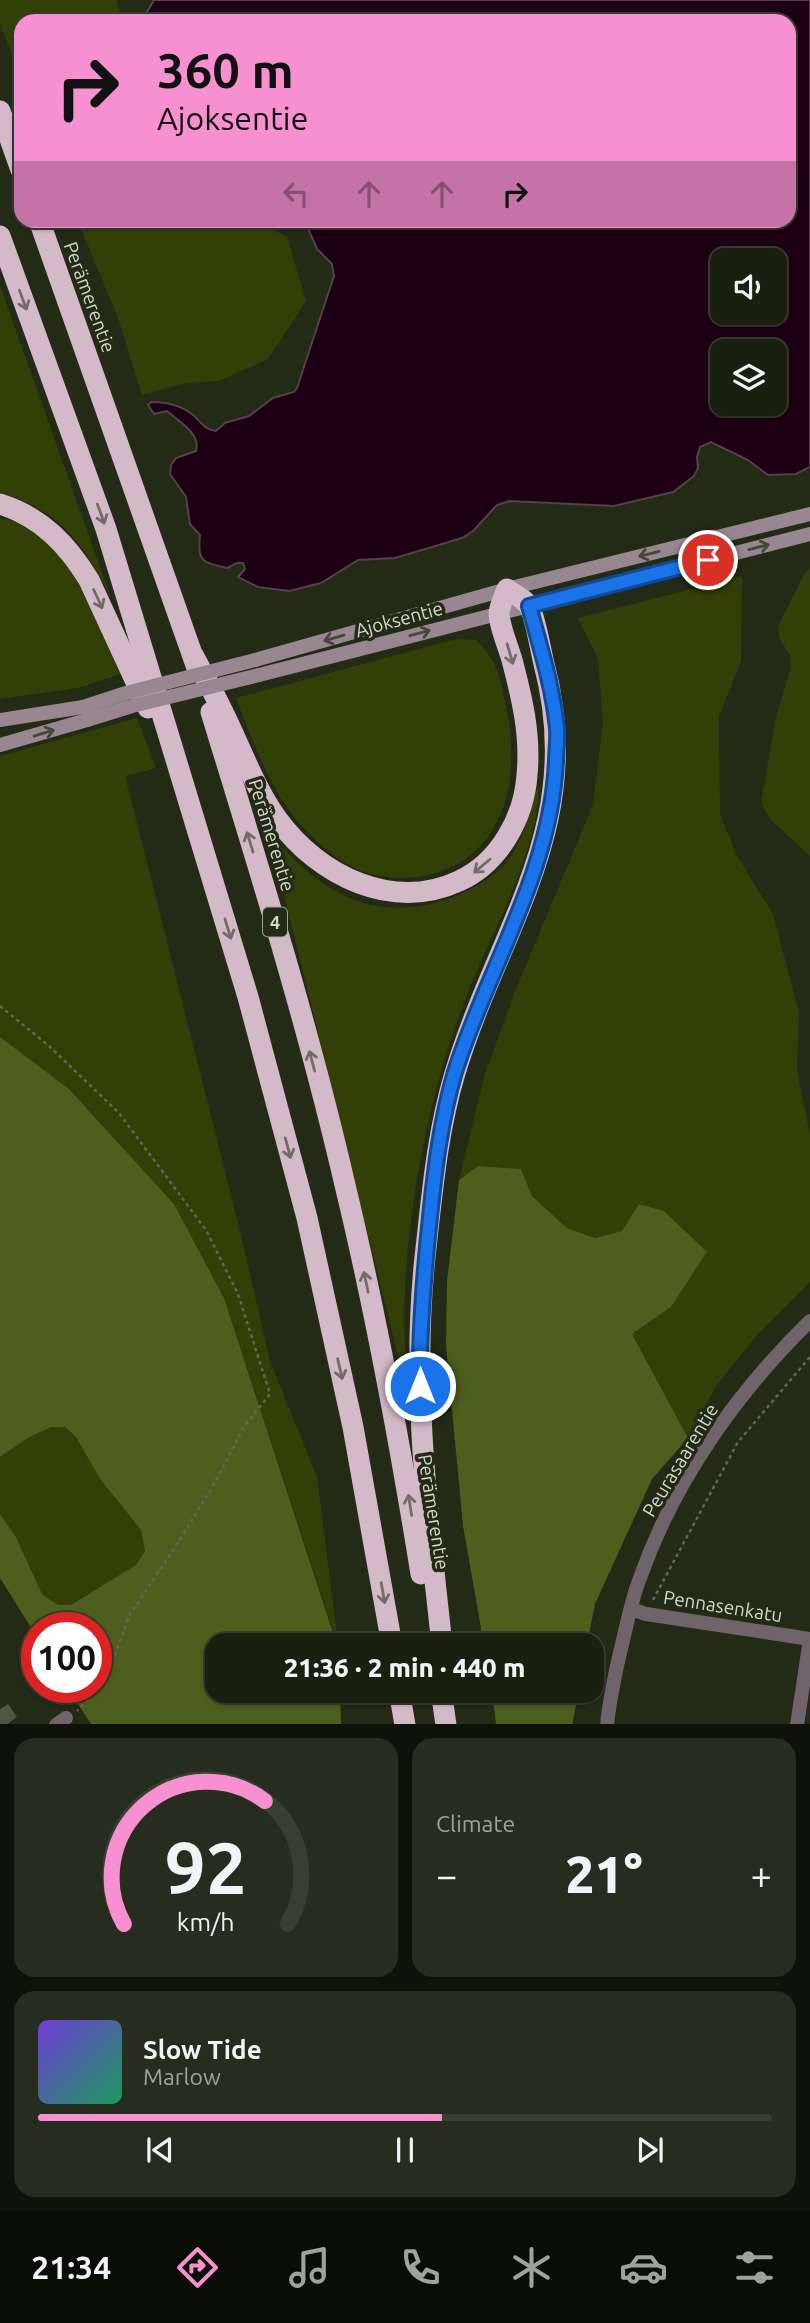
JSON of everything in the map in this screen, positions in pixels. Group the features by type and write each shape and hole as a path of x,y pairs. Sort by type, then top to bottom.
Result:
{"highway":[{"path":"0,111 14,150"},
{"name":"Perämerentie","path":"42,228 193,655 274,919 345,1184 401,1449 431,1633"},
{"path":"0,236 106,529 248,997 307,1218 353,1427 390,1633"},
{"path":"0,504 20,510 46,526 80,565 187,793"},
{"path":"193,655 263,796 279,821 297,841 339,875 363,886 388,892 434,891 468,877 497,852 517,818 527,777 528,731 523,700 499,612 507,589 529,606 550,683 557,732 554,792 545,837 528,890 480,1004 455,1073 438,1141 425,1261 419,1359 421,1442 441,1633"},
{"path":"402,1703 405,1724"},
{"path":"444,1703 449,1724"},
{"path":"448,1703 449,1724"}],"main road":[{"name":"Ajoksentie","path":"0,745 85,713 126,693 255,660 507,589 810,514"},
{"name":"Ajoksentie","path":"0,720 132,706 259,676 810,534"}],"street":[{"name":"Peurasaarentie","path":"607,1724 610,1695 639,1579 665,1517 720,1425 761,1374 810,1321"},
{"name":"Pennasenkatu","path":"631,1609 646,1614 810,1639"},
{"path":"797,1724 810,1639"}],"path":[{"path":"0,1006 49,1046 119,1113 206,1230 238,1294 270,1394 244,1427 214,1484 130,1614 108,1674 76,1712 61,1721"},
{"path":"646,1614 738,1442 810,1357"}],"green space":[{"path":"0,0 117,0 120,14 14,14 14,60 0,24"},
{"path":"81,228 271,228 287,237 306,301 268,359 219,381 186,383 142,395 118,318"},
{"path":"0,286 110,595 89,559 67,530 39,509 0,492"},
{"path":"0,518 23,525 43,538 61,557 90,605 120,674 78,688 0,699"},
{"path":"810,568 810,856 770,819 761,803 776,717 791,667 790,656 779,637 778,626"},
{"path":"742,576 741,661 719,716 720,814 737,856 773,914 799,1013 797,1071 810,1134 810,1282 757,1335 716,1386 688,1438 632,1334 671,1307 707,1252 664,1211 639,1204 623,1231 595,1238 567,1228 532,1196 521,1169 478,1166 459,1180 484,1077 516,989 593,805 603,723 598,659 578,618"},
{"path":"456,639 476,640 494,663 502,687 511,739 511,773 498,821 478,849 448,868 431,874 395,878 360,870 324,848 294,817 268,775 236,698"},
{"path":"137,718 156,768 125,776 239,1227 270,1361 317,1477 336,1633 334,1633 224,1298 174,1204 69,1089 0,1037 0,756"},
{"path":"538,785 537,809 523,864 465,1000 445,1058 430,1117 417,1176 409,1237 404,1298 406,1358 399,1360 270,838 273,836 311,875 354,900 403,908 429,904 473,888 503,866 522,835"},
{"path":"0,1037 69,1089 174,1204 224,1298 333,1633 205,1633 205,1703 340,1703 341,1724 91,1724 77,1703 112,1703 112,1612 21,1612 0,1578 0,1514 16,1537 42,1594 58,1605 71,1605 136,1565 145,1551 141,1530 100,1479 76,1437 65,1427 51,1427 28,1438 0,1457"},
{"path":"478,1166 521,1169 532,1196 567,1228 595,1238 622,1231 639,1204 664,1211 707,1252 671,1307 632,1334 688,1438 652,1479 595,1604 589,1633 482,1633 463,1526 446,1346 447,1281 459,1180"},
{"path":"51,1427 65,1427 76,1437 100,1479 141,1530 145,1552 136,1565 71,1605 58,1605 42,1594 16,1537 0,1514 0,1457 28,1438"},
{"path":"494,1703 577,1703 572,1724 496,1724"}],"shaded area":[{"path":"154,0 810,0 810,467 796,474 768,475 748,460 711,442 700,447 698,468 694,476 673,492 614,506 509,501 497,505 473,531 462,538 395,558 358,560 321,583 289,591 258,587 238,577 245,569 243,563 227,568 207,562 201,556 200,535 190,524 186,497 170,474 171,465 176,458 196,451 195,439 188,428 167,411 154,414 148,405 157,402 178,406 206,427 216,431 225,423 249,416 273,398 294,392 334,276 332,264 317,249 308,228 796,228 796,14 146,14"}],"building":[{"path":"8,1704 17,1717 7,1724 0,1724 0,1709"}],"route":[{"path":"420,1386 425,1261 438,1141 455,1073 480,1004 528,890 545,837 554,792 557,732 550,683 529,606 708,560"}]}
